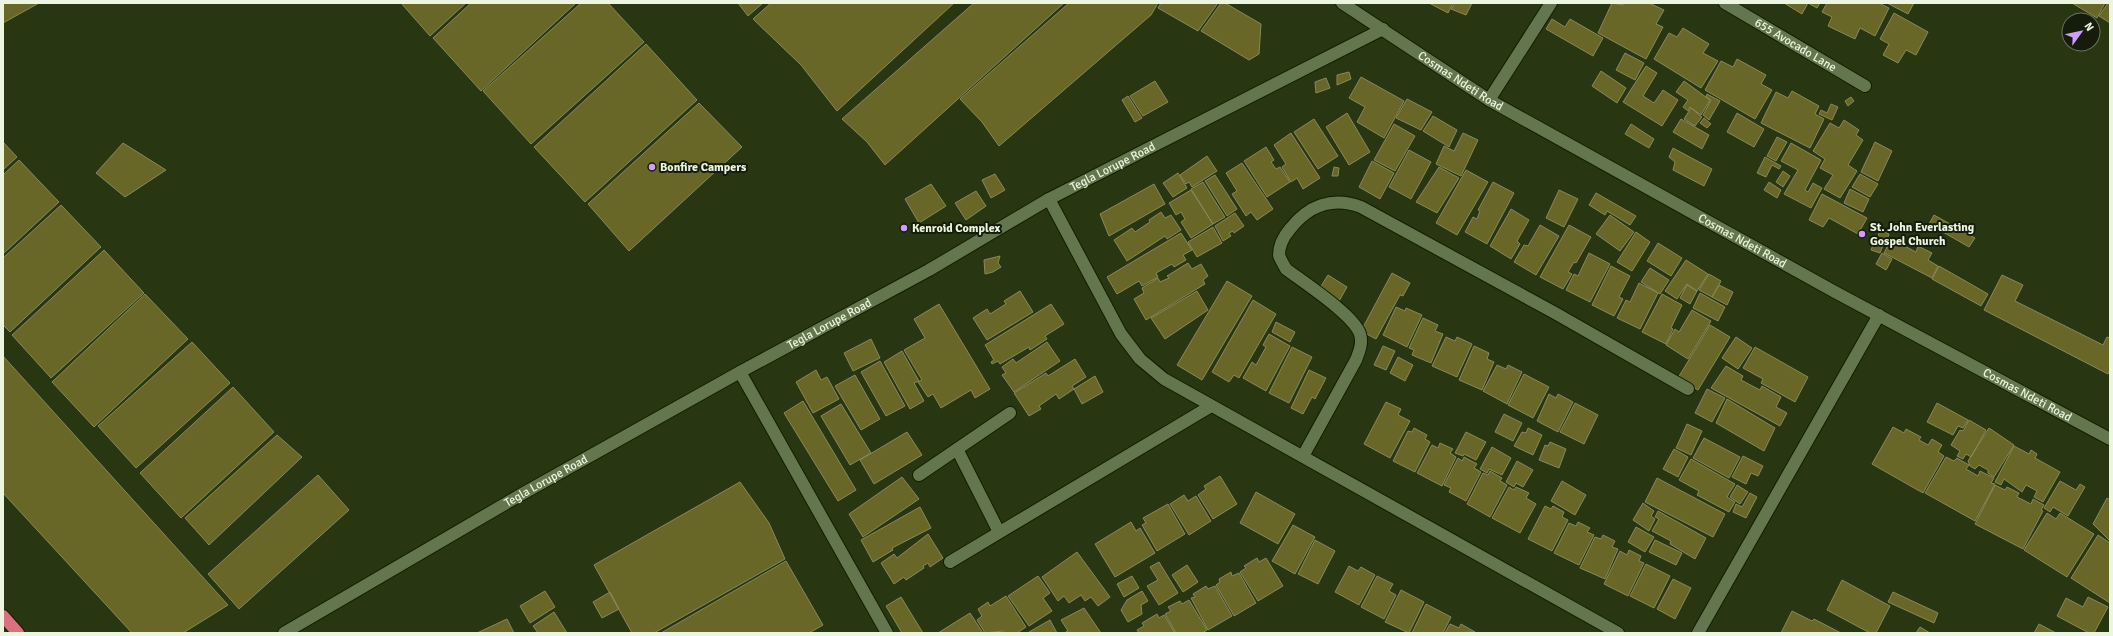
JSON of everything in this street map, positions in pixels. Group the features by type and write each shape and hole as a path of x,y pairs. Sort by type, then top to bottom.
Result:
{"highway":[{"path":"3,616 18,633"}],"street":[{"name":"Cosmas Ndeti Road","path":"1342,3 1489,100 1879,315 2110,439"},
{"path":"1489,100 1551,3"},
{"name":"655 Avocado Lane","path":"1725,3 1865,86"},
{"name":"Tegla Lorupe Road","path":"284,633 522,494 740,372 929,270 1049,199 1383,29"},
{"path":"1049,199 1121,334 1140,359 1164,379 1618,633"},
{"path":"1303,456 1356,360 1360,350 1361,339 1354,322 1286,269 1279,256 1281,244 1297,220 1311,209 1327,203 1339,202 1361,207 1555,313 1688,389"},
{"path":"1698,633 1879,315"},
{"path":"740,372 887,633"},
{"path":"950,562 1211,406"},
{"path":"919,475 1010,413"},
{"path":"957,449 999,532"}],"building":[{"path":"3,3 39,3 3,23"},
{"path":"401,3 466,3 430,36"},
{"path":"471,3 576,3 481,91 433,38"},
{"path":"581,3 608,3 644,42 531,144 483,91"},
{"path":"738,3 763,3 748,16"},
{"path":"771,3 954,3 837,111 801,65 753,19"},
{"path":"974,3 1064,3 885,165 867,142 842,119"},
{"path":"1069,3 1158,3 1151,15 999,146 982,122 960,99"},
{"path":"1161,3 1218,3 1198,31 1158,8"},
{"path":"1221,3 1225,3 1261,24 1259,54 1249,60 1201,31"},
{"path":"1429,3 1453,3 1448,13"},
{"path":"1455,3 1472,3 1466,15 1451,9"},
{"path":"1612,3 1623,5 1624,3 1649,3 1664,10 1656,24 1663,27 1646,59 1598,33"},
{"path":"1784,3 1808,3 1802,14"},
{"path":"1808,3 1820,3 1817,8"},
{"path":"1827,3 1879,3 1889,8 1875,36 1860,28 1855,39 1828,26 1832,17 1822,12"},
{"path":"1887,3 1914,3 1908,14"},
{"path":"2072,3 2105,3 2100,12 2087,12"},
{"path":"2108,3 2110,3 2110,23 2101,17 2101,13"},
{"path":"1894,13 1928,32 1916,55 1906,50 1898,63 1883,55 1889,44 1880,39"},
{"path":"1552,19 1565,27 1570,19 1603,38 1593,56 1546,29"},
{"path":"1683,28 1709,44 1703,53 1718,61 1701,88 1654,59 1669,33 1677,37"},
{"path":"646,44 697,100 585,202 534,147"},
{"path":"1625,53 1644,63 1635,80 1616,70"},
{"path":"1737,59 1766,75 1761,84 1772,90 1755,119 1705,90 1721,61 1733,67"},
{"path":"1646,66 1657,73 1643,96 1654,103 1663,90 1678,100 1662,126 1623,102"},
{"path":"1601,71 1626,88 1617,103 1592,86"},
{"path":"1349,72 1351,79 1337,85 1337,75"},
{"path":"1361,77 1404,101 1384,138 1357,122 1365,107 1349,98"},
{"path":"1326,78 1330,88 1316,93 1315,82"},
{"path":"1155,81 1168,102 1143,116 1130,96"},
{"path":"1684,81 1710,100 1701,115 1690,107 1688,111 1683,107 1688,100 1676,92"},
{"path":"1792,91 1819,106 1815,114 1824,119 1810,148 1761,123 1776,92 1788,98"},
{"path":"1707,94 1720,101 1709,120 1703,115 1711,100 1706,97"},
{"path":"1128,96 1142,118 1135,122 1122,100"},
{"path":"1851,97 1854,101 1848,106 1845,101"},
{"path":"1407,99 1432,112 1421,130 1396,118"},
{"path":"699,103 742,147 629,251 588,204"},
{"path":"1831,104 1838,107 1832,120 1819,114 1821,110 1827,113"},
{"path":"1691,108 1702,117 1695,126 1684,119"},
{"path":"1347,113 1370,152 1349,165 1326,127"},
{"path":"1737,113 1764,129 1754,147 1727,132"},
{"path":"1433,116 1457,130 1449,147 1423,131"},
{"path":"1704,118 1711,124 1707,128 1700,123"},
{"path":"1314,119 1338,156 1318,169 1294,132"},
{"path":"1681,119 1709,135 1702,149 1673,132"},
{"path":"1844,120 1859,130 1856,135 1863,140 1848,165 1857,171 1840,198 1824,189 1833,175 1820,168 1825,159 1813,151 1830,123 1839,128"},
{"path":"1394,124 1415,136 1395,171 1374,160"},
{"path":"1631,124 1654,139 1649,148 1625,134"},
{"path":"1291,133 1320,178 1303,189 1297,178 1291,182 1282,167 1286,164 1274,145"},
{"path":"1463,133 1478,140 1461,176 1436,164 1444,146 1454,151"},
{"path":"1777,137 1787,142 1776,161 1767,156"},
{"path":"3,142 17,157 3,170"},
{"path":"1875,142 1892,151 1878,181 1861,172"},
{"path":"123,143 166,170 125,197 96,173"},
{"path":"1791,143 1821,160 1805,190 1808,192 1813,183 1822,188 1811,208 1784,194 1798,170 1781,161"},
{"path":"1266,147 1274,160 1271,162 1276,169 1280,167 1290,182 1267,197 1244,161"},
{"path":"1673,148 1712,169 1704,186 1673,170 1675,162 1669,157"},
{"path":"1409,150 1431,162 1411,199 1389,187"},
{"path":"1207,156 1217,171 1192,187 1189,182 1186,184 1180,175"},
{"path":"1765,157 1781,166 1779,169 1772,165 1766,177 1757,173"},
{"path":"19,160 59,202 3,254 3,175"},
{"path":"1372,161 1394,173 1380,199 1359,187"},
{"path":"1242,163 1273,209 1257,220 1251,212 1246,216 1232,194 1237,191 1226,173"},
{"path":"1334,167 1339,168 1338,176 1332,176"},
{"path":"1439,167 1459,178 1437,213 1416,202"},
{"path":"1466,170 1488,182 1457,235 1436,223"},
{"path":"1783,171 1790,176 1783,187 1776,182"},
{"path":"1178,173 1187,188 1173,197 1163,183"},
{"path":"995,174 1005,190 991,198 982,180"},
{"path":"1860,174 1878,184 1870,197 1852,187"},
{"path":"1215,175 1237,209 1227,216 1205,181"},
{"path":"1203,182 1225,217 1213,224 1191,189"},
{"path":"1493,182 1514,193 1487,244 1465,232 1473,217 1477,219 1480,211 1478,210"},
{"path":"1769,182 1781,190 1777,198 1764,190"},
{"path":"931,184 946,206 919,223 905,199"},
{"path":"1154,184 1165,204 1109,236 1100,214"},
{"path":"1850,189 1869,199 1863,212 1844,203"},
{"path":"1191,190 1213,224 1191,238 1181,222 1185,219 1181,212 1176,215 1169,203"},
{"path":"1559,190 1578,199 1564,227 1546,218"},
{"path":"976,191 986,206 966,220 955,203"},
{"path":"1596,193 1636,216 1630,225 1607,211 1605,215 1589,205"},
{"path":"1822,194 1867,218 1858,234 1829,218 1823,227 1809,220"},
{"path":"61,205 101,247 10,332 3,325 3,258"},
{"path":"1511,209 1529,220 1517,241 1520,244 1511,259 1490,246"},
{"path":"1161,212 1165,218 1171,215 1181,230 1167,239 1165,236 1127,261 1114,240 1132,228 1135,232 1150,222 1149,220"},
{"path":"1235,213 1244,226 1234,233 1233,231 1229,233 1231,236 1223,241 1215,226"},
{"path":"1610,215 1634,232 1620,251 1596,234"},
{"path":"1934,215 1975,238 1969,247 1929,224"},
{"path":"1540,225 1559,236 1536,275 1514,262 1524,245 1528,246"},
{"path":"1569,225 1591,237 1576,263 1574,262 1568,272 1572,274 1563,289 1540,277"},
{"path":"1213,227 1222,243 1197,257 1188,242"},
{"path":"1880,230 1889,234 1886,242 1877,239"},
{"path":"1636,232 1650,242 1632,271 1617,262"},
{"path":"1181,233 1192,250 1183,255 1186,260 1174,267 1172,264 1156,273 1158,277 1142,286 1139,281 1117,294 1107,277"},
{"path":"1891,239 1916,252 1918,246 1932,253 1928,260 1938,266 1932,278 1884,253"},
{"path":"1875,240 1884,243 1880,253 1871,250"},
{"path":"1658,243 1682,258 1671,276 1647,261"},
{"path":"104,250 144,293 51,378 12,335"},
{"path":"1589,253 1610,264 1590,302 1566,290 1574,274 1578,276"},
{"path":"1882,253 1892,259 1886,270 1876,264"},
{"path":"1000,256 998,263 1001,267 993,272 985,274 984,260"},
{"path":"1686,260 1708,274 1697,291 1687,284 1677,299 1665,291"},
{"path":"1188,263 1192,269 1201,264 1208,276 1203,280 1205,284 1146,320 1134,299 1144,293 1142,288 1158,278 1160,282 1169,278 1167,276"},
{"path":"1611,266 1630,276 1619,297 1623,299 1614,316 1592,305"},
{"path":"1939,266 1988,294 1981,306 1932,279"},
{"path":"1650,268 1669,280 1660,294 1641,282"},
{"path":"1392,273 1410,283 1403,296 1400,295 1376,339 1361,331"},
{"path":"1709,274 1721,281 1712,297 1699,290"},
{"path":"1328,275 1347,287 1338,303 1318,291"},
{"path":"2002,275 2023,285 2015,301 2103,345 2107,337 2110,338 2110,370 2108,374 1984,310"},
{"path":"1227,281 1252,296 1202,380 1177,365"},
{"path":"1639,283 1658,293 1640,329 1617,318 1626,300 1630,302"},
{"path":"1687,285 1697,291 1690,304 1680,298"},
{"path":"1719,285 1733,292 1727,305 1712,297"},
{"path":"1020,291 1033,312 987,340 973,318 987,309 990,314 1006,304 1004,301"},
{"path":"1197,291 1208,310 1165,339 1151,318"},
{"path":"1700,293 1725,307 1718,321 1693,308"},
{"path":"145,294 188,339 94,427 52,382"},
{"path":"1662,294 1682,305 1671,328 1673,329 1666,344 1642,332"},
{"path":"1253,300 1276,314 1239,378 1234,375 1229,382 1212,372"},
{"path":"939,304 990,389 975,398 971,390 941,408 933,394 928,397 918,382 922,380 904,350 925,338 914,319"},
{"path":"1051,304 1064,324 1045,336 1047,339 1030,350 1029,347 1000,364 998,361 992,364 991,362 994,360 985,345"},
{"path":"1396,307 1405,311 1406,308 1422,315 1407,347 1383,335"},
{"path":"1692,310 1711,321 1688,359 1666,345 1675,329 1679,332"},
{"path":"1423,318 1438,325 1435,331 1443,334 1431,363 1412,355 1414,350 1409,348"},
{"path":"1276,322 1295,332 1290,342 1272,332"},
{"path":"1710,325 1730,337 1698,390 1678,378"},
{"path":"1269,334 1290,346 1266,391 1243,378 1252,362 1256,365 1266,347 1263,345"},
{"path":"1446,337 1455,341 1457,337 1472,344 1457,377 1432,366"},
{"path":"1736,337 1752,348 1738,369 1722,358"},
{"path":"871,339 880,358 853,371 844,353"},
{"path":"192,342 230,383 136,468 98,426"},
{"path":"1047,342 1060,361 1014,392 1002,375 1006,373 1002,367 1013,359 1016,363"},
{"path":"1383,346 1395,351 1386,370 1374,365"},
{"path":"1474,346 1489,353 1487,359 1494,362 1482,390 1459,380"},
{"path":"1292,347 1312,357 1289,403 1269,393"},
{"path":"1755,347 1808,377 1795,402 1761,383 1763,379 1743,368"},
{"path":"902,351 919,381 914,383 924,401 910,409 884,362"},
{"path":"3,356 228,605 183,633 132,633 3,493"},
{"path":"1398,357 1413,365 1405,381 1390,373"},
{"path":"1075,359 1086,377 1072,386 1074,389 1059,399 1056,394 1039,406 1041,409 1029,416 1014,393 1046,373 1048,376"},
{"path":"880,361 905,406 886,416 861,372"},
{"path":"1497,365 1506,369 1508,365 1522,372 1507,404 1483,391"},
{"path":"1726,366 1743,376 1741,380 1760,390 1762,386 1781,397 1776,407 1787,413 1780,426 1711,388"},
{"path":"816,370 821,380 827,377 839,399 813,413 796,382"},
{"path":"1309,370 1326,378 1315,399 1312,397 1303,414 1291,408"},
{"path":"1524,374 1549,387 1533,418 1508,405"},
{"path":"855,375 880,419 861,430 835,386"},
{"path":"1095,376 1103,392 1082,404 1074,389"},
{"path":"233,387 274,432 181,518 140,473"},
{"path":"1707,389 1725,398 1712,422 1695,413"},
{"path":"1549,394 1556,398 1558,394 1573,402 1558,432 1537,421"},
{"path":"1727,399 1775,428 1764,451 1716,423"},
{"path":"803,401 856,490 838,501 784,413"},
{"path":"1386,402 1401,409 1398,415 1410,421 1390,458 1364,444"},
{"path":"1575,403 1598,415 1584,444 1560,432"},
{"path":"1937,403 1968,420 1963,428 1958,426 1953,435 1927,422"},
{"path":"841,404 871,453 850,465 821,416"},
{"path":"1504,414 1522,423 1513,441 1495,432"},
{"path":"1969,420 1986,430 1971,457 1966,454 1963,459 1957,456 1960,451 1951,445 1960,430 1963,431"},
{"path":"1687,424 1702,431 1691,455 1676,448"},
{"path":"1893,427 1904,433 1906,429 1921,437 1919,440 1928,445 1932,439 1942,445 1938,452 1944,456 1923,493 1872,464"},
{"path":"1414,428 1427,435 1425,439 1430,442 1415,472 1393,461 1408,431 1412,432"},
{"path":"1528,428 1542,435 1533,455 1514,446 1522,432 1526,433"},
{"path":"1989,428 2014,445 1994,477 1988,473 1988,470 1979,465 1975,469 1970,466 1968,461"},
{"path":"907,432 922,455 874,484 860,460"},
{"path":"1466,432 1486,442 1476,460 1464,454 1463,456 1455,453"},
{"path":"277,435 302,457 209,545 185,518"},
{"path":"1704,438 1740,457 1729,478 1693,458"},
{"path":"1550,442 1566,449 1559,468 1539,460 1545,445 1548,446"},
{"path":"1440,443 1453,449 1450,453 1456,457 1442,486 1417,473 1432,445 1438,448"},
{"path":"2014,446 2029,454 2031,450 2037,454 2035,458 2060,472 2043,502 2034,497 2037,491 2026,485 2022,492 2004,479 2001,485 1995,482"},
{"path":"1492,447 1511,458 1502,475 1489,469 1487,473 1480,469"},
{"path":"1674,449 1688,457 1678,477 1663,469"},
{"path":"1743,456 1763,466 1758,476 1751,473 1746,484 1732,477"},
{"path":"1464,457 1477,464 1474,468 1481,472 1466,501 1449,492 1451,488 1444,485 1458,458 1462,461"},
{"path":"1946,457 1954,461 1957,458 1969,465 1966,469 1978,476 1980,471 1994,478 1991,483 1995,484 1975,521 1925,493"},
{"path":"1691,459 1735,484 1727,497 1735,502 1729,512 1697,495 1699,491 1679,480"},
{"path":"1517,461 1533,470 1523,487 1516,483 1514,487 1506,482"},
{"path":"1490,471 1502,478 1500,481 1507,485 1490,517 1467,504 1483,473 1488,475"},
{"path":"318,475 349,510 239,609 208,574"},
{"path":"1220,476 1237,504 1213,519 1198,495 1206,489 1204,486"},
{"path":"902,477 919,499 863,537 849,514"},
{"path":"1657,478 1725,514 1713,537 1645,502"},
{"path":"1562,481 1586,495 1575,515 1551,501"},
{"path":"2060,481 2076,490 2080,484 2085,487 2068,516 2053,507 2050,512 2044,508"},
{"path":"740,482 769,523 785,559 654,633 632,633 594,565"},
{"path":"1737,485 1748,492 1740,504 1730,497"},
{"path":"1995,485 2005,490 2007,487 2019,493 2017,497 2031,504 2033,499 2044,505 2041,510 2043,511 2023,549 1975,524"},
{"path":"1509,487 1514,490 1516,487 1529,493 1526,498 1536,504 1520,533 1492,518"},
{"path":"1256,492 1295,514 1278,544 1240,523"},
{"path":"1750,493 1757,497 1746,518 1733,512 1736,504 1742,507"},
{"path":"1184,495 1188,501 1196,496 1211,521 1189,535 1170,504"},
{"path":"2107,498 2110,500 2110,541 2093,524"},
{"path":"1643,503 1654,511 1651,516 1655,519 1649,531 1633,520"},
{"path":"1168,504 1185,534 1157,551 1142,525 1146,523 1143,518"},
{"path":"1545,506 1551,509 1553,506 1564,512 1562,517 1568,520 1552,551 1528,539"},
{"path":"920,507 931,528 892,548 893,550 873,562 861,540"},
{"path":"1658,511 1706,538 1695,559 1670,544 1671,541 1652,531 1659,519 1655,517"},
{"path":"2047,513 2056,519 2060,513 2094,534 2067,577 2024,550"},
{"path":"1131,522 1136,531 1140,528 1155,553 1115,577 1095,544"},
{"path":"1578,522 1590,528 1587,532 1594,535 1579,565 1554,553 1569,523 1576,526"},
{"path":"1293,525 1315,537 1295,574 1272,561"},
{"path":"1636,527 1654,537 1645,552 1628,542"},
{"path":"928,534 943,558 930,567 928,563 923,566 924,568 906,580 904,577 894,584 881,563 894,554 897,558"},
{"path":"1603,535 1615,541 1612,547 1618,549 1605,579 1580,568 1595,537 1601,539"},
{"path":"2098,535 2110,543 2110,603 2071,578"},
{"path":"1315,540 1335,551 1318,584 1298,574"},
{"path":"1655,540 1682,553 1676,565 1649,552"},
{"path":"1629,550 1641,556 1639,561 1644,563 1628,596 1604,584 1620,551 1627,555"},
{"path":"1077,552 1110,597 1098,606 1091,597 1085,601 1081,595 1069,603 1064,596 1058,601 1042,577"},
{"path":"1257,558 1259,562 1266,558 1283,586 1258,601 1240,572 1246,568 1244,566"},
{"path":"786,561 823,625 809,633 661,633"},
{"path":"1159,562 1178,593 1159,605 1147,586 1158,580 1150,567"},
{"path":"1646,564 1670,576 1654,608 1630,596"},
{"path":"1187,565 1198,582 1183,592 1172,575"},
{"path":"1349,566 1358,571 1361,567 1375,575 1359,605 1335,592"},
{"path":"1231,572 1232,576 1239,573 1256,603 1234,616 1216,585 1220,582 1219,579"},
{"path":"1038,576 1050,593 1043,598 1052,611 1029,626 1008,596"},
{"path":"1132,576 1139,588 1124,597 1117,584"},
{"path":"1377,576 1393,584 1389,591 1396,595 1384,619 1361,607"},
{"path":"1673,579 1691,588 1675,619 1657,609"},
{"path":"1842,580 1890,606 1876,633 1870,633 1827,610"},
{"path":"1206,586 1208,589 1215,586 1232,616 1208,630 1191,598 1195,597 1193,594"},
{"path":"1401,590 1424,602 1409,633 1385,622"},
{"path":"545,591 555,607 530,623 520,606"},
{"path":"1142,591 1148,601 1141,605 1142,614 1128,622 1121,610 1127,600"},
{"path":"610,592 619,609 602,618 593,602"},
{"path":"1893,592 1938,613 1934,623 1888,602"},
{"path":"1006,596 1026,627 1017,633 1004,633 1003,631 985,633 977,620 982,616 978,609 988,602 990,606"},
{"path":"901,597 923,633 902,633 886,606"},
{"path":"2088,597 2108,607 2094,633 2089,633 2057,616 2066,598 2083,607"},
{"path":"1189,600 1207,630 1202,633 1176,633 1165,614 1171,611 1168,607 1180,601 1182,604"},
{"path":"1426,604 1451,617 1443,633 1412,633"},
{"path":"1084,608 1101,633 1064,633 1068,631 1061,620"},
{"path":"1792,611 1812,621 1814,619 1841,633 1781,633"},
{"path":"554,612 567,633 538,633 533,626"},
{"path":"970,613 983,633 938,633"},
{"path":"1157,614 1159,618 1164,615 1175,633 1139,633 1137,630 1144,626 1142,623"},
{"path":"507,619 514,633 477,633"},
{"path":"1050,620 1057,633 1029,632"},
{"path":"1450,624 1459,628 1461,624 1475,632 1445,633"},
{"path":"2039,624 2056,633 2034,633"},
{"path":"1920,627 1930,633 1916,633"}],"place":[{"name":"Bonfire Campers","path":"652,167"},
{"name":"Kenroid Complex","path":"904,228"},
{"name":"St. John Everlasting Gospel Church","path":"1862,234"}]}
